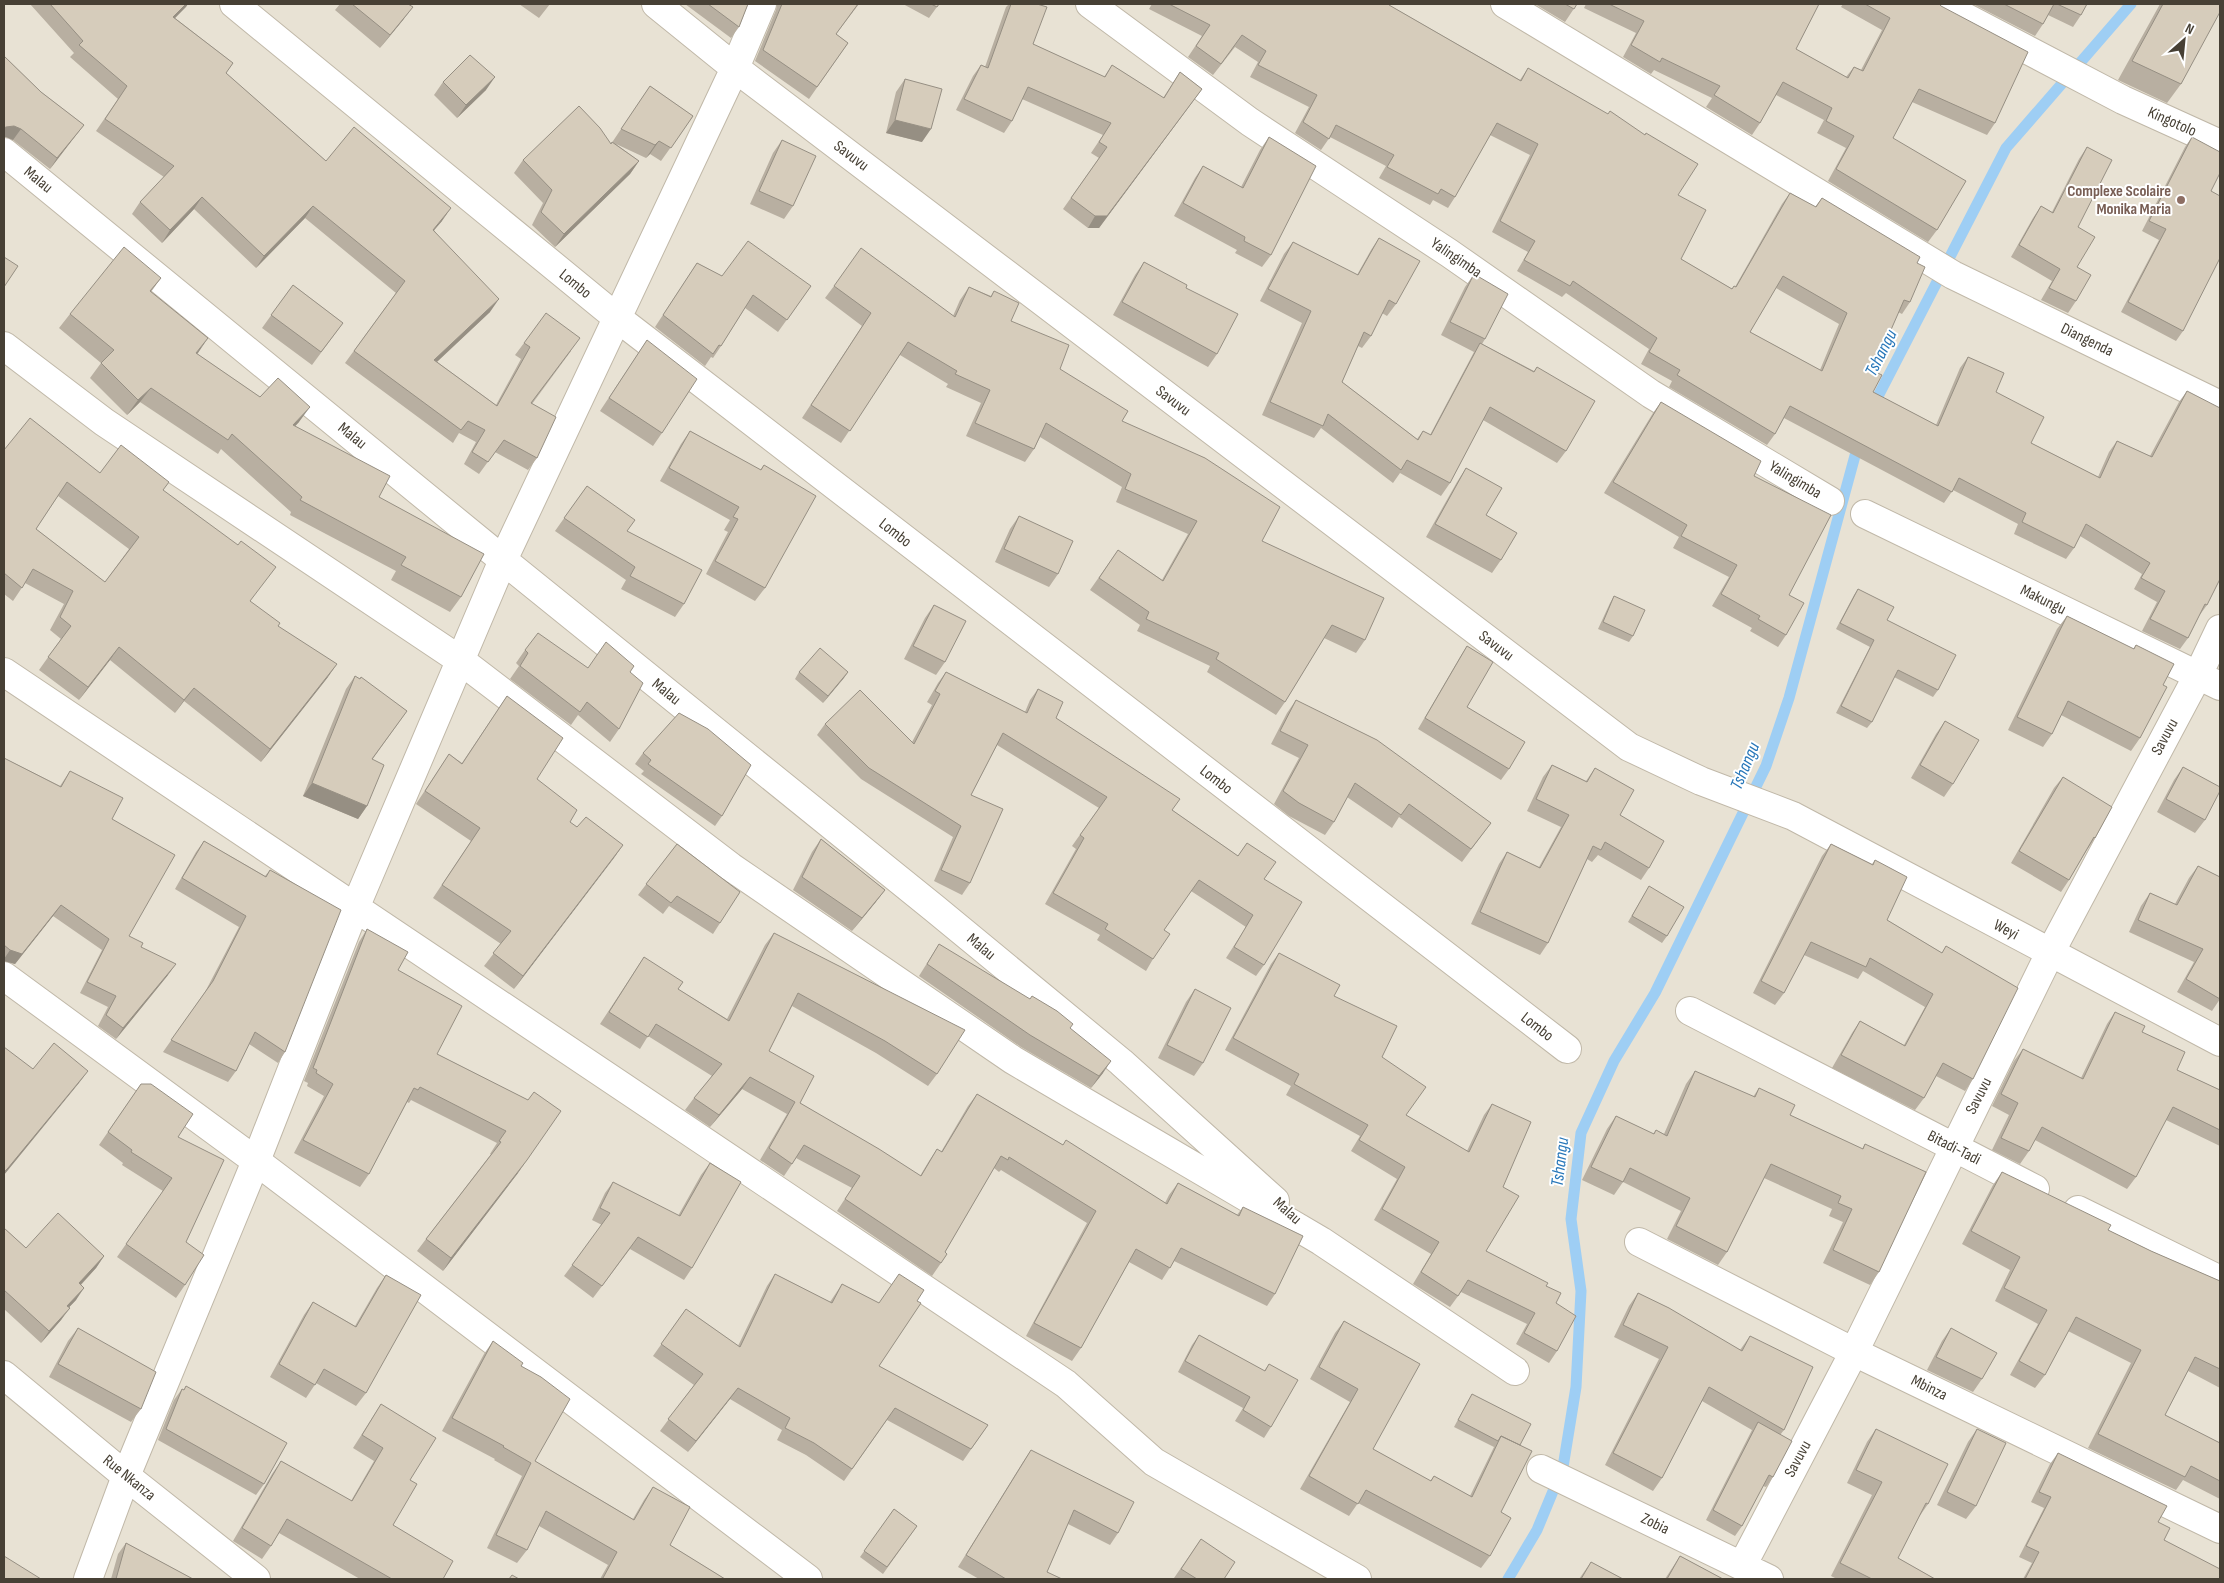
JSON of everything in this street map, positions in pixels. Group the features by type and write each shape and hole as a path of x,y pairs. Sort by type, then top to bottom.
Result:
{"street":[{"name":"Lombo","path":"234,4 616,318 1567,1049"},
{"name":"Savuvu","path":"656,4 735,68 1629,747 1702,780 1793,816"},
{"path":"88,1579 126,1476 256,1161 355,908 460,660 503,560 735,68 762,4"},
{"name":"Yalingimba","path":"1090,4 1250,122 1449,253 1651,394 1830,502"},
{"name":"Diangenda","path":"1505,4 1945,270 2220,405"},
{"name":"Kingotolo","path":"1940,4 2123,100 2220,144"},
{"name":"Malau","path":"4,152 503,560 919,895 1121,1062 1321,1241"},
{"path":"4,346 104,422 460,660 731,867 1013,1060 1321,1241 1515,1371"},
{"name":"Makungu","path":"1864,514 2209,680"},
{"name":"Savuvu","path":"1742,1566 1854,1352 2050,953 2209,680 2220,629"},
{"path":"4,672 1066,1384 1154,1462 1357,1579"},
{"name":"Weyi","path":"1793,816 2220,1042"},
{"path":"4,976 256,1161 808,1579"},
{"name":"Bitadi-Tadi","path":"1690,1011 1953,1148 2220,1280"},
{"name":"Mbinza","path":"1639,1242 1854,1352 2220,1529"},
{"name":"Rue Nkanza","path":"4,1375 126,1476 256,1579"},
{"name":"Zobia","path":"1541,1469 1769,1579"}],"shaded area":[{"path":"4,4 2220,4 2220,1579 4,1579"}],"building":[{"path":"50,4 186,4 173,17 233,63 226,73 326,161 354,127 451,208 433,230 499,299 434,360 497,406 530,347 524,343 546,313 580,338 531,403 556,417 537,458 504,440 488,462 472,452 485,430 468,421 461,430 354,351 405,281 313,206 264,256 202,197 170,230 140,202 174,166 105,119 127,86 79,45 83,41"},
{"path":"352,4 408,4 413,7 390,35"},
{"path":"708,4 748,4 739,27"},
{"path":"782,4 858,4 836,34 848,43 817,87 763,50"},
{"path":"1011,4 1037,4 1047,7 1033,44 1105,77 1112,65 1164,98 1180,72 1202,89 1107,216 1095,216 1071,198 1107,147 1099,142 1111,123 1028,87 1012,121 964,99 981,65 988,68"},
{"path":"1169,4 1390,4 1521,81 1528,68 1608,114 1610,111 1645,135 1646,133 1698,164 1678,195 1706,210 1681,259 1732,289 1734,286 1736,287 1790,193 1816,207 1822,198 1920,257 1917,263 1925,267 1910,302 1904,300 1873,371 1882,375 1873,392 1938,426 1968,357 2004,373 1996,392 2044,417 2031,443 2100,478 2117,441 2152,457 2187,391 2220,408 2220,579 2188,638 2150,619 2165,591 2141,578 2150,563 2086,524 2074,548 2022,522 2026,513 1959,478 1952,492 1790,406 1775,434 1677,375 1680,370 1649,352 1657,338 1573,281 1570,286 1524,260 1535,241 1500,221 1538,144 1497,123 1455,197 1441,189 1438,194 1387,167 1394,155 1336,125 1329,139 1303,122 1317,95 1258,65 1266,51 1242,35 1221,64 1196,46 1210,25","holes":["1783,276 1847,313 1822,371 1750,332"]},
{"path":"1565,4 1577,4 1574,9"},
{"path":"1609,4 1819,4 1796,49 1848,78 1854,67 1863,71 1890,18 1865,4 1939,4 2028,52 1995,123 1919,89 1893,138 1966,181 1937,230 1836,169 1854,136 1826,121 1832,108 1783,82 1760,123 1714,95 1720,86 1662,58 1660,62 1631,45 1644,21"},
{"path":"2004,4 2054,4 2043,24"},
{"path":"2057,4 2087,4 2081,15"},
{"path":"2163,4 2220,4 2220,12 2181,84 2132,61"},
{"path":"470,55 495,77 466,105 443,82"},
{"path":"4,56 41,92 84,125 57,158 21,129 14,126 4,128"},
{"path":"905,79 942,89 931,129 895,120"},
{"path":"650,86 693,116 671,148 659,141 655,145 621,129"},
{"path":"579,106 600,128 611,144 612,142 639,161 564,234 541,212 552,190 523,160"},
{"path":"1269,137 1316,166 1271,255 1244,241 1245,237 1183,203 1203,166 1243,188"},
{"path":"2192,137 2220,152 2220,173 2211,191 2220,196 2220,258 2183,331 2128,302 2166,229 2149,221"},
{"path":"782,140 816,156 793,206 759,191"},
{"path":"2087,147 2112,160 2078,227 2095,237 2077,267 2091,275 2076,301 2049,288 2060,269 2019,245 2041,206 2053,213"},
{"path":"1379,238 1420,261 1396,304 1389,300 1371,336 1364,332 1342,382 1418,440 1423,431 1431,435 1480,343 1534,372 1537,367 1595,401 1566,451 1490,407 1450,483 1407,460 1401,470 1328,414 1323,426 1270,402 1311,311 1268,289 1293,242 1358,275"},
{"path":"748,241 811,286 787,320 753,295 721,346 719,345 713,354 663,315 697,263 722,276"},
{"path":"124,247 161,278 150,291 208,338 196,353 260,397 278,378 310,407 293,425 390,476 379,497 484,554 461,597 401,565 406,557 300,500 302,497 232,434 228,440 151,388 138,400 101,363 114,350 70,314"},
{"path":"861,248 955,317 969,287 991,297 994,291 1019,303 1011,321 1069,345 1060,369 1128,411 1122,421 1205,458 1280,507 1262,541 1384,598 1365,640 1332,625 1285,702 1216,659 1219,653 1146,619 1149,612 1099,578 1118,550 1163,581 1197,521 1125,489 1131,474 1046,423 1034,449 975,423 990,390 955,374 957,371 908,342 850,431 811,405 871,313 834,286"},
{"path":"4,257 18,266 4,287"},
{"path":"1144,262 1187,285 1186,288 1238,314 1217,354 1122,302"},
{"path":"1474,274 1508,294 1485,339 1450,322"},
{"path":"293,285 343,323 321,352 271,315"},
{"path":"647,340 697,379 662,433 609,398"},
{"path":"1661,402 1761,461 1754,476 1831,515 1789,595 1804,603 1786,635 1758,619 1760,616 1721,594 1737,565 1681,536 1687,525 1613,482"},
{"path":"30,418 100,473 121,445 169,482 163,490 238,545 241,541 276,567 250,601 280,623 278,626 337,664 270,749 194,688 184,700 119,647 88,687 48,657 71,626 60,617 73,591 33,569 22,588 4,573 4,450","holes":["67,482 139,537 105,582 36,529"]},
{"path":"690,431 761,470 764,465 816,496 765,588 715,561 738,519 733,517 739,507 669,468"},
{"path":"1466,468 1502,488 1486,515 1517,533 1501,560 1435,524"},
{"path":"587,486 635,520 627,531 702,570 684,604 630,576 635,567 564,518"},
{"path":"1019,516 1073,541 1058,574 1004,549"},
{"path":"1858,589 1894,607 1887,620 1956,655 1938,690 1898,670 1872,722 1841,706 1874,640 1840,623"},
{"path":"1614,596 1645,610 1633,636 1603,622"},
{"path":"934,605 966,621 945,662 913,646"},
{"path":"2067,616 2134,649 2136,645 2174,664 2163,685 2167,687 2140,738 2068,701 2052,734 2017,717"},
{"path":"538,633 588,668 606,642 634,666 630,672 643,683 619,729 587,702 580,712 520,666 528,653 525,650"},
{"path":"1467,646 1493,662 1467,707 1525,742 1509,769 1425,718"},
{"path":"820,648 848,672 828,696 799,672"},
{"path":"946,672 1027,713 1038,689 1063,702 1056,718 1180,799 1172,810 1238,856 1247,843 1276,862 1264,879 1302,902 1264,965 1234,947 1253,915 1199,880 1164,930 1170,934 1153,959 1105,929 1108,924 1053,893 1084,838 1080,835 1107,797 1003,733 971,795 1003,809 970,883 941,870 961,826 869,768 825,724 860,690 914,744 940,694 935,691"},
{"path":"355,676 360,679 361,677 407,711 372,759 384,765 367,806 312,783"},
{"path":"507,696 563,738 537,779 577,810 570,822 577,827 586,817 623,845 523,976 493,953 511,931 442,885 480,828 425,791 449,754 462,764"},
{"path":"1296,700 1377,740 1491,823 1471,849 1409,804 1401,815 1355,783 1334,822 1299,803 1283,791 1308,745 1280,731"},
{"path":"679,713 708,729 751,765 722,816 648,764 651,760 643,753"},
{"path":"1945,721 1979,740 1953,784 1920,765"},
{"path":"4,758 61,787 70,771 123,798 112,819 175,855 129,936 143,943 141,947 176,964 123,1028 106,1015 116,996 87,982 109,939 61,905 22,954 10,950 4,945"},
{"path":"1552,765 1587,782 1595,768 1634,790 1620,815 1664,841 1649,868 1605,842 1601,850 1593,846 1548,943 1480,912 1507,852 1540,868 1569,815 1536,799"},
{"path":"2183,767 2220,787 2220,791 2205,820 2166,799"},
{"path":"2063,777 2112,807 2069,880 2019,851"},
{"path":"821,839 885,890 862,918 802,877"},
{"path":"204,841 266,877 270,870 341,910 285,1052 255,1032 236,1071 171,1040 213,981 246,916 182,878"},
{"path":"677,844 740,892 720,923 677,896 671,903 646,884"},
{"path":"1831,844 1873,865 1875,860 1907,877 1887,920 1942,953 1946,946 2018,988 1973,1079 1943,1063 1924,1098 1841,1055 1860,1021 1905,1046 1933,994 1870,958 1866,967 1811,942 1784,993 1761,981"},
{"path":"2198,866 2220,877 2220,999 2186,979 2203,949 2138,920 2150,893 2177,905"},
{"path":"1649,886 1684,907 1667,936 1632,916"},
{"path":"367,929 408,952 398,970 462,1006 437,1054 528,1100 534,1092 561,1111 527,1160 451,1258 426,1239 501,1142 499,1141 506,1131 420,1087 418,1090 414,1088 369,1174 303,1140 333,1084 316,1073 317,1070 313,1068"},
{"path":"774,933 965,1030 937,1074 885,1041 798,993 769,1051 814,1076 800,1103 921,1176 937,1149 942,1152 977,1094 1063,1145 1066,1140 1167,1204 1178,1183 1239,1216 1243,1207 1303,1236 1275,1294 1181,1248 1170,1268 1136,1249 1081,1348 1034,1323 1096,1211 1009,1157 1008,1160 1001,1156 945,1252 947,1254 941,1263 845,1199 860,1176 804,1145 792,1164 769,1148 795,1102 750,1077 719,1115 694,1098 722,1064 656,1024 648,1037 609,1012 644,957 683,982 678,989 729,1021"},
{"path":"939,944 1030,999 1032,996 1057,1011 1073,1024 1070,1028 1111,1061 1099,1076 1030,1035 927,964"},
{"path":"1279,953 1340,985 1334,996 1397,1026 1382,1057 1426,1087 1406,1115 1469,1152 1492,1104 1531,1122 1503,1187 1519,1196 1486,1251 1548,1283 1546,1286 1561,1293 1556,1303 1576,1316 1557,1351 1524,1333 1535,1313 1468,1280 1458,1296 1421,1272 1439,1242 1382,1209 1405,1167 1359,1140 1368,1125 1294,1084 1299,1074 1233,1038"},
{"path":"1195,989 1231,1008 1203,1063 1167,1045"},
{"path":"2115,1012 2145,1026 2142,1032 2185,1052 2177,1070 2220,1090 2220,1130 2173,1107 2136,1177 2042,1127 2029,1151 2001,1138 2018,1103 2001,1094 2023,1049 2083,1079"},
{"path":"54,1043 88,1071 4,1172 4,1047 33,1069"},
{"path":"1695,1071 1755,1097 1759,1088 1795,1105 1790,1115 1863,1149 1865,1144 1926,1172 1879,1272 1833,1250 1852,1209 1838,1203 1841,1196 1771,1164 1727,1252 1676,1226 1690,1198 1630,1168 1623,1182 1591,1167 1616,1116 1654,1134 1656,1130 1667,1136"},
{"path":"141,1084 151,1084 193,1114 178,1137 224,1160 186,1242 204,1255 185,1285 126,1244 172,1178 131,1152 132,1150 108,1132"},
{"path":"710,1163 741,1182 692,1268 638,1237 602,1286 572,1265 610,1213 600,1208 613,1182 680,1216"},
{"path":"2002,1172 2111,1225 2108,1230 2220,1281 2220,1369 2195,1357 2165,1415 2220,1443 2220,1481 2191,1466 2185,1477 2098,1434 2141,1350 2076,1317 2045,1375 2019,1361 2047,1310 2004,1288 2020,1257 1971,1231"},
{"path":"58,1213 104,1256 79,1283 84,1288 67,1306 70,1308 49,1331 4,1290 4,1228 26,1248"},
{"path":"775,1274 832,1303 842,1284 879,1303 899,1274 924,1290 917,1301 921,1303 879,1366 988,1425 971,1449 895,1408 852,1469 814,1443 785,1428 790,1418 738,1388 696,1441 668,1419 703,1374 661,1344 686,1309 740,1347"},
{"path":"386,1275 421,1295 366,1393 324,1369 315,1385 279,1364 313,1302 356,1327"},
{"path":"1638,1293 1669,1308 1742,1351 1750,1336 1813,1367 1784,1430 1709,1387 1662,1478 1613,1453 1668,1347 1623,1325"},
{"path":"1344,1321 1420,1364 1373,1449 1431,1481 1434,1476 1472,1497 1501,1436 1532,1451 1501,1512 1511,1518 1490,1556 1366,1490 1358,1504 1309,1476 1358,1389 1319,1367"},
{"path":"78,1328 156,1372 141,1409 58,1364"},
{"path":"1951,1328 1997,1353 1982,1379 1936,1357"},
{"path":"1199,1335 1265,1371 1269,1364 1298,1380 1271,1427 1243,1410 1250,1397 1185,1361"},
{"path":"493,1341 523,1363 521,1366 541,1377 570,1399 535,1461 634,1520 653,1487 690,1507 670,1545 725,1579 604,1579 617,1552 546,1511 527,1550 496,1535 531,1463 452,1418"},
{"path":"186,1386 287,1443 264,1484 166,1429 182,1389 184,1390"},
{"path":"1472,1394 1531,1424 1520,1445 1501,1436 1498,1441 1458,1420"},
{"path":"381,1404 436,1438 410,1480 417,1484 393,1525 453,1561 443,1579 392,1579 287,1519 271,1546 242,1528 281,1461 352,1501 383,1448 362,1435"},
{"path":"1758,1422 1792,1441 1773,1477 1769,1475 1742,1526 1713,1510"},
{"path":"1876,1429 1948,1464 1898,1558 1935,1579 1872,1579 1840,1563 1882,1482 1856,1470"},
{"path":"1977,1429 2006,1443 1976,1506 1947,1492"},
{"path":"1031,1450 1134,1502 1118,1533 1074,1510 1047,1572 1062,1579 1006,1579 966,1555"},
{"path":"2058,1453 2167,1506 2158,1522 2170,1528 2164,1540 2220,1569 2220,1579 2025,1579 2039,1552 2026,1546 2051,1497 2039,1492"},
{"path":"894,1509 917,1526 887,1567 864,1551"},
{"path":"1201,1539 1235,1562 1224,1579 1197,1579 1181,1569"},
{"path":"126,1543 193,1579 116,1579"},
{"path":"4,1556 41,1579 4,1579"},
{"path":"1680,1556 1723,1579 1667,1579"},
{"path":"1591,1562 1623,1579 1581,1579"},
{"path":"512,1575 519,1579 509,1579"}],"waterway":[{"name":"Tshangu","path":"1872,408 2006,148 2131,4"},
{"name":"Tshangu","path":"1508,1579 1537,1530 1563,1467 1576,1387 1581,1291 1571,1219 1581,1133 1614,1061 1655,993 1766,766 1789,698 1859,441"}],"place":[{"name":"Complexe Scolaire Monika Maria","path":"2181,200"}]}
